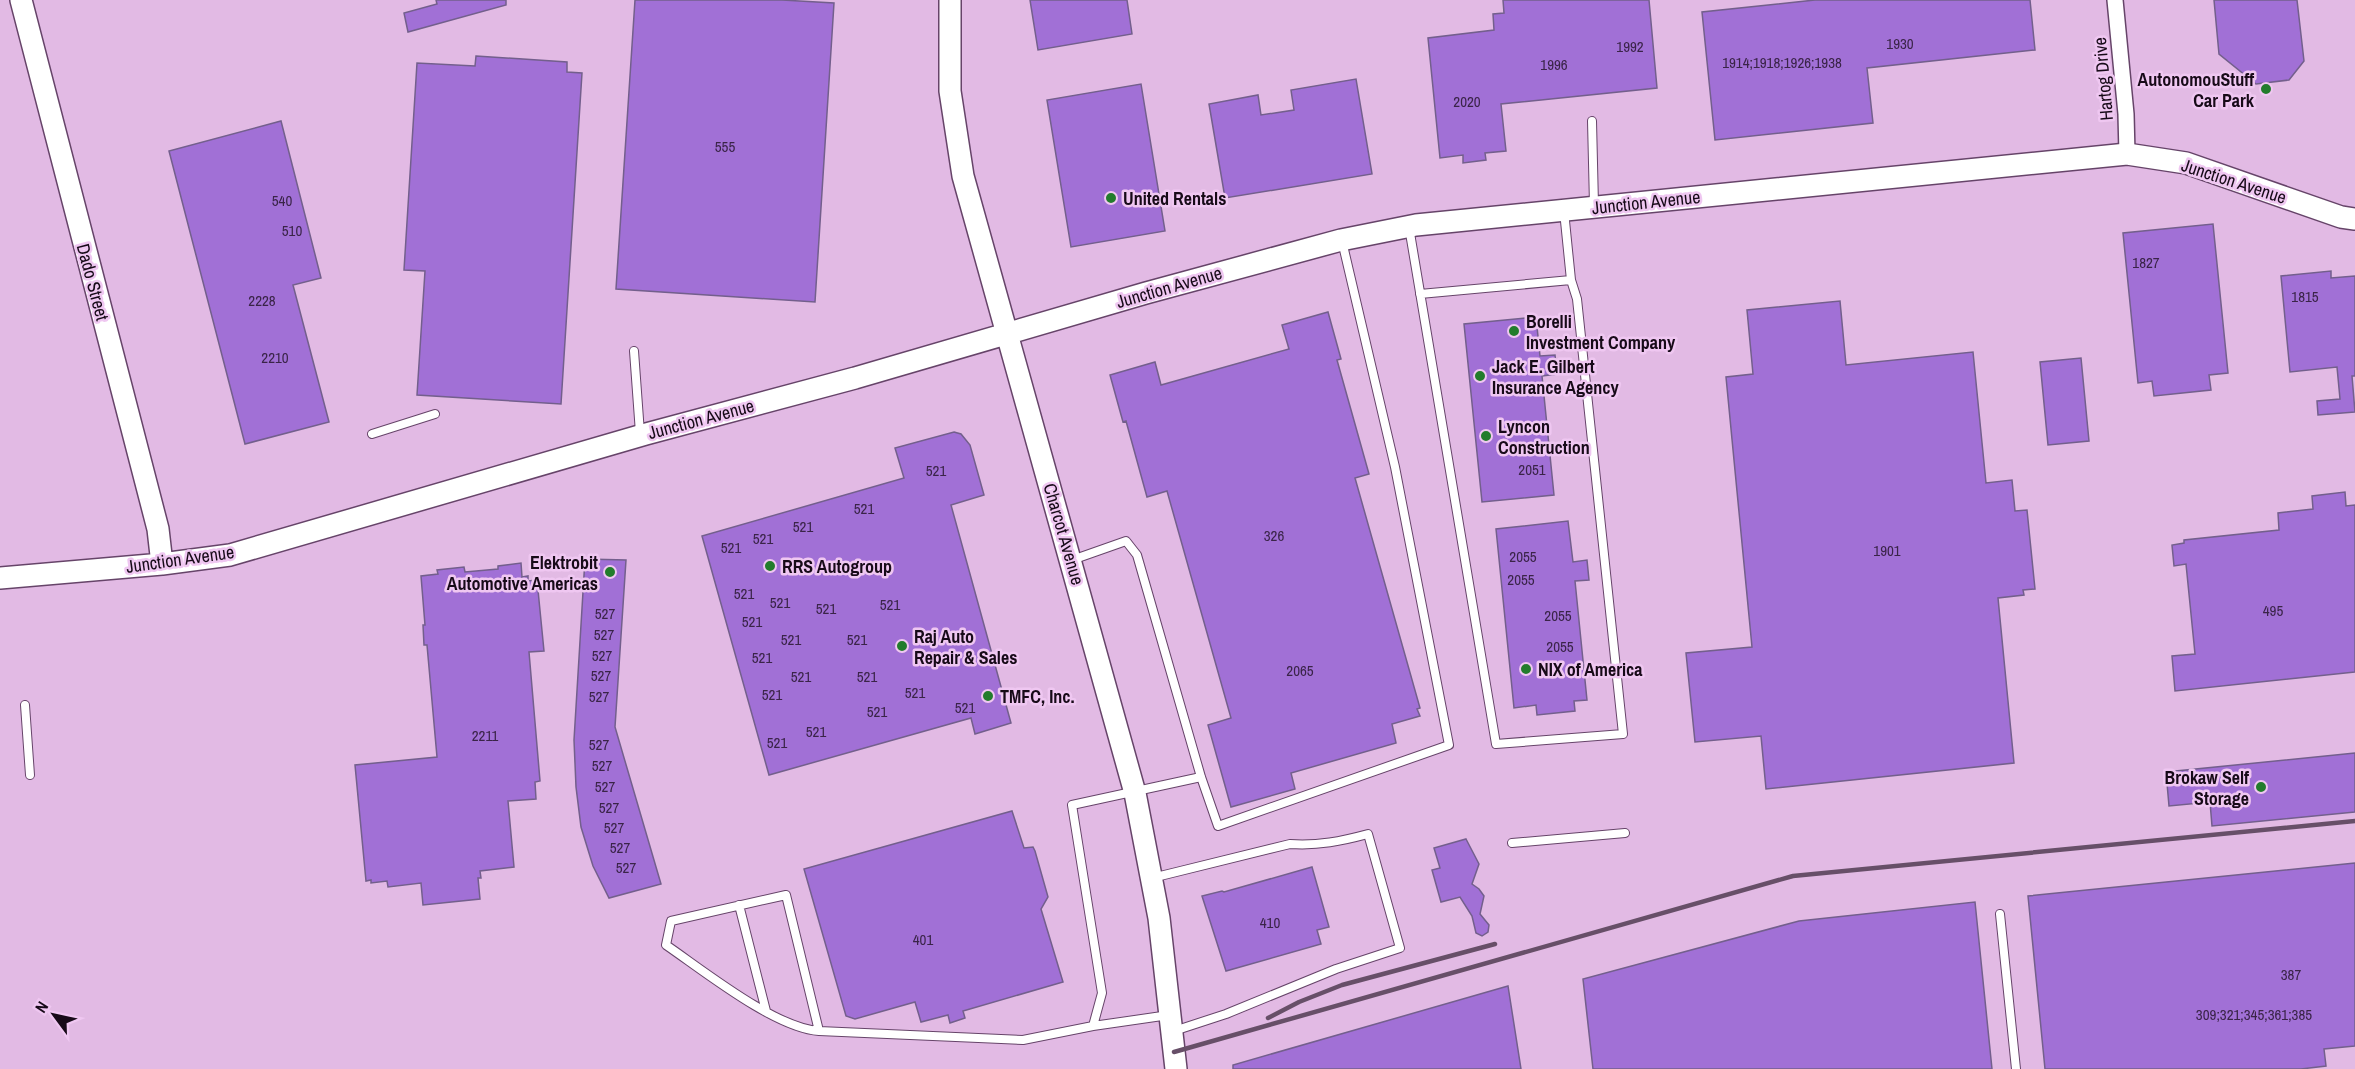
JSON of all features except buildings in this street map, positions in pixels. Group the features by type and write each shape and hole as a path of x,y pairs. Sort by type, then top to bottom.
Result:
{"street":[{"name":"Dado Street","path":"21,0 158,529 162,564"},
{"name":"Charcot Avenue","path":"950,0 950,91 963,176 1135,793 1152,878 1176,1069"},
{"name":"Hartog Drive","path":"2115,0 2127,114 2127,154"},
{"name":"Junction Avenue","path":"0,578 162,564 230,555 1094,308 1341,240 1409,226 2127,154 2186,164 2341,217 2355,219"}],"lane":[{"path":"1592,121 1594,207"},
{"path":"1409,226 1496,744 1623,734 1577,299 1570,280 1564,210"},
{"path":"1071,560 1126,541 1137,555 1201,777 1218,826 1449,745 1395,467 1341,240"},
{"path":"1420,294 1570,280"},
{"path":"634,351 640,436"},
{"path":"372,434 435,414"},
{"path":"25,705 30,775"},
{"path":"1093,1026 1102,993 1072,806 1201,777"},
{"path":"1512,843 1624,833"},
{"path":"819,1031 786,895 671,921 666,945 752,1004 807,1030 819,1031 1023,1040 1093,1026 1171,1023 1226,1014 1336,969 1400,948 1368,834 1334,843 1290,844 1152,878"},
{"path":"739,905 766,1011"},
{"path":"2000,914 2016,1069"}],"railway":[{"path":"1174,1052 1793,876 2355,821"},
{"path":"1268,1018 1299,1002 1342,985 1495,944"}],"place":[{"name":"AutonomouStuff Car Park","path":"2266,89"},
{"name":"United Rentals","path":"1111,198"},
{"name":"Borelli Investment Company","path":"1514,331"},
{"name":"Jack E. Gilbert Insurance Agency","path":"1480,376"},
{"name":"Lyncon Construction","path":"1486,436"},
{"name":"RRS Autogroup","path":"770,566"},
{"name":"Elektrobit Automotive Americas","path":"610,572"},
{"name":"Raj Auto Repair & Sales","path":"902,646"},
{"name":"NIX of America","path":"1526,669"},
{"name":"TMFC, Inc.","path":"988,696"},
{"name":"Brokaw Self Storage","path":"2261,787"}]}
